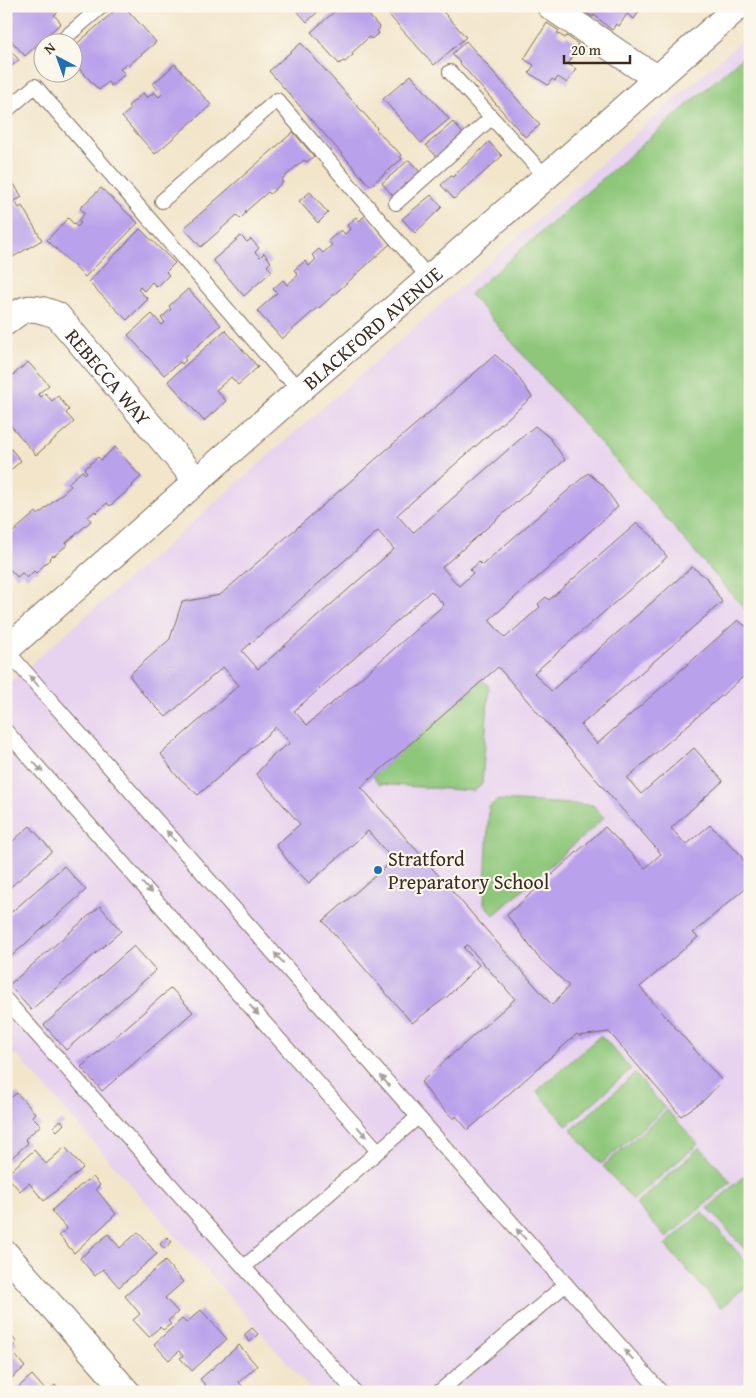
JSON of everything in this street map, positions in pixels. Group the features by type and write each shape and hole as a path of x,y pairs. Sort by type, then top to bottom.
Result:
{"street":[{"path":"550,6 658,78"},
{"name":"BLACKFORD AVENUE","path":"6,650 739,6"},
{"name":"REBECCA WAY","path":"6,322 20,310 38,308 57,316 197,481"},
{"path":"6,1254 127,1392"}],"lane":[{"path":"72,32 102,6"},
{"path":"450,72 546,177"},
{"path":"6,111 35,86 282,373 302,388"},
{"path":"162,201 277,100 428,278"},
{"path":"396,203 491,118"},
{"path":"6,650 661,1392"},
{"path":"6,730 378,1151"},
{"path":"6,1000 355,1392"},
{"path":"244,1267 418,1117"},
{"path":"440,1392 566,1284"}],"shaded area":[{"name":"Stratford Preparatory School","path":"750,33 750,1392 313,1392 16,1054 6,1062 6,686"}],"green space":[{"path":"746,54 750,59 750,615 470,294"},
{"path":"483,680 489,687 482,784 474,791 378,784 373,776"},
{"path":"498,800 593,805 604,818 494,915 484,904 489,807"},
{"path":"601,1035 631,1069 567,1126 537,1091"},
{"path":"635,1074 665,1108 601,1164 571,1130"},
{"path":"667,1110 698,1144 633,1200 603,1166"},
{"path":"700,1147 731,1182 666,1238 636,1204"},
{"path":"745,1175 750,1181 750,1255 708,1208"},
{"path":"702,1212 750,1266 750,1283 721,1308 665,1245"}],"building":[{"path":"6,6 53,6 58,12 54,15 61,23 51,32 32,32 32,50 25,56 6,35"},
{"path":"120,6 124,6 156,42 128,66 126,64 120,69 125,74 111,86 108,82 99,90 82,72 82,39"},
{"path":"293,6 324,6 307,22"},
{"path":"341,6 361,6 380,28 377,31 379,33 371,39 369,37 352,53 353,55 345,62 343,61 339,64 311,32"},
{"path":"381,6 438,6 466,37 434,65"},
{"path":"585,6 645,6 634,19 627,14 619,26 616,24 612,30 594,15 593,17 582,10"},
{"path":"547,23 559,31 557,33 565,38 567,36 578,44 575,49 577,50 568,64 576,69 567,83 558,77 555,81 552,79 548,85 529,73 534,65 524,59"},
{"path":"466,41 540,125 525,137 452,54"},
{"path":"301,43 401,155 402,159 370,186 269,71"},
{"path":"6,46 19,60 6,71"},
{"path":"175,64 211,105 155,154 122,117 131,109 128,106 143,93 147,98 154,92 159,97 162,94 153,84"},
{"path":"411,75 449,119 421,143 383,99"},
{"path":"453,122 463,134 437,157 426,145"},
{"path":"293,132 314,156 307,162 304,160 281,180 283,182 270,194 268,192 245,212 240,219 237,215 201,247 184,228"},
{"path":"489,142 502,156 454,199 441,185 451,176 453,177"},
{"path":"409,160 420,172 393,196 382,183"},
{"path":"6,178 9,183 12,181 22,197 15,201 19,208 22,206 42,240 6,261"},
{"path":"101,188 138,223 85,277 47,240 68,218 77,227 81,223 78,221 85,213 80,208"},
{"path":"310,192 328,213 318,223 299,201"},
{"path":"431,195 442,207 415,233 402,219"},
{"path":"366,215 390,244 282,339 257,311 277,293 273,289 283,280 287,285 298,275 294,270 305,261 309,266 316,259 312,255 319,249 323,253 332,245 328,241 341,230 345,234 350,229 347,225 356,217 359,221"},
{"path":"140,229 175,263 166,272 169,275 157,287 152,282 144,291 140,287 138,290 148,299 127,320 88,282"},
{"path":"241,236 247,242 251,239 259,248 255,252 260,257 264,253 271,262 267,266 272,271 244,296 213,260"},
{"path":"188,289 221,325 184,358 186,360 182,364 180,362 164,375 128,335 152,314 162,325 165,322 161,318 171,309 169,306"},
{"path":"225,330 258,367 238,385 231,377 216,390 226,401 204,421 168,381"},
{"path":"495,355 514,371 532,397 397,515 413,533 535,426 550,438 565,460 442,567 459,586 473,573 470,570 479,562 482,565 588,473 603,485 618,507 489,620 505,638 540,607 538,604 546,597 549,600 637,523 652,536 667,557 534,673 551,691 692,567 708,579 722,602 581,725 597,744 738,620 750,630 750,671 627,778 641,794 694,748 723,781 671,828 686,845 710,825 739,853 750,870 750,884 693,933 698,937 640,987 722,1081 704,1100 681,1116 609,1032 579,1036 577,1034 468,1130 456,1116 454,1119 435,1101 421,1082 515,999 467,945 464,948 479,965 448,996 412,1023 323,921 393,860 368,831 309,883 291,865 276,845 300,824 256,774 274,754 290,743 276,727 198,795 175,774 161,754 239,685 223,667 166,717 144,695 129,675 170,639 182,602 220,595","holes":["378,531 394,549 258,669 242,651","431,591 444,605 307,725 294,711","498,667 661,854 645,868 605,827 507,915 538,957 569,986 552,1005 361,787"]},
{"path":"28,362 49,385 38,394 41,397 45,393 52,401 58,396 69,410 66,413 74,422 36,455 6,420 6,381"},
{"path":"6,443 21,461 6,474"},
{"path":"115,447 141,477 110,506 107,503 96,513 95,511 88,517 91,521 66,543 67,545 49,558 36,573 34,571 27,578 22,573 17,577 6,565 6,544 9,542 6,538 36,512 38,515 71,486 68,483 82,471 85,474 87,472 84,469 98,457 101,460"},
{"path":"30,826 52,851 6,891 6,847"},
{"path":"64,866 86,890 6,961 6,917"},
{"path":"100,906 121,931 31,1010 9,985"},
{"path":"134,946 156,970 66,1050 44,1025"},
{"path":"171,988 193,1012 102,1091 81,1067"},
{"path":"17,1093 35,1113 32,1116 41,1125 25,1139 28,1143 6,1163 6,1101"},
{"path":"61,1120 64,1124 57,1131 53,1127"},
{"path":"65,1147 83,1168 44,1201 29,1183 20,1191 6,1175 34,1150 46,1164"},
{"path":"93,1177 100,1185 96,1189 116,1214 74,1253 59,1235 67,1229 52,1212 53,1209"},
{"path":"138,1232 157,1254 119,1287 103,1269 95,1276 80,1258 108,1234 120,1248"},
{"path":"167,1237 172,1242 164,1249 160,1244"},
{"path":"165,1261 183,1282 165,1298 178,1312 168,1321 171,1324 163,1330 160,1327 149,1337 133,1320 140,1314 125,1296"},
{"path":"201,1310 227,1339 192,1371 180,1358 183,1356 179,1351 169,1360 154,1344 182,1319 186,1323"},
{"path":"252,1328 258,1334 250,1342 244,1335"},
{"path":"6,1330 17,1343 10,1349 25,1367 6,1383"},
{"path":"239,1345 257,1366 239,1382 247,1392 211,1392 200,1379"},
{"path":"32,1375 47,1392 13,1392"},
{"path":"55,1385 61,1392 47,1392"}],"place":[{"name":"Stratford Preparatory School","path":"378,870"}]}
